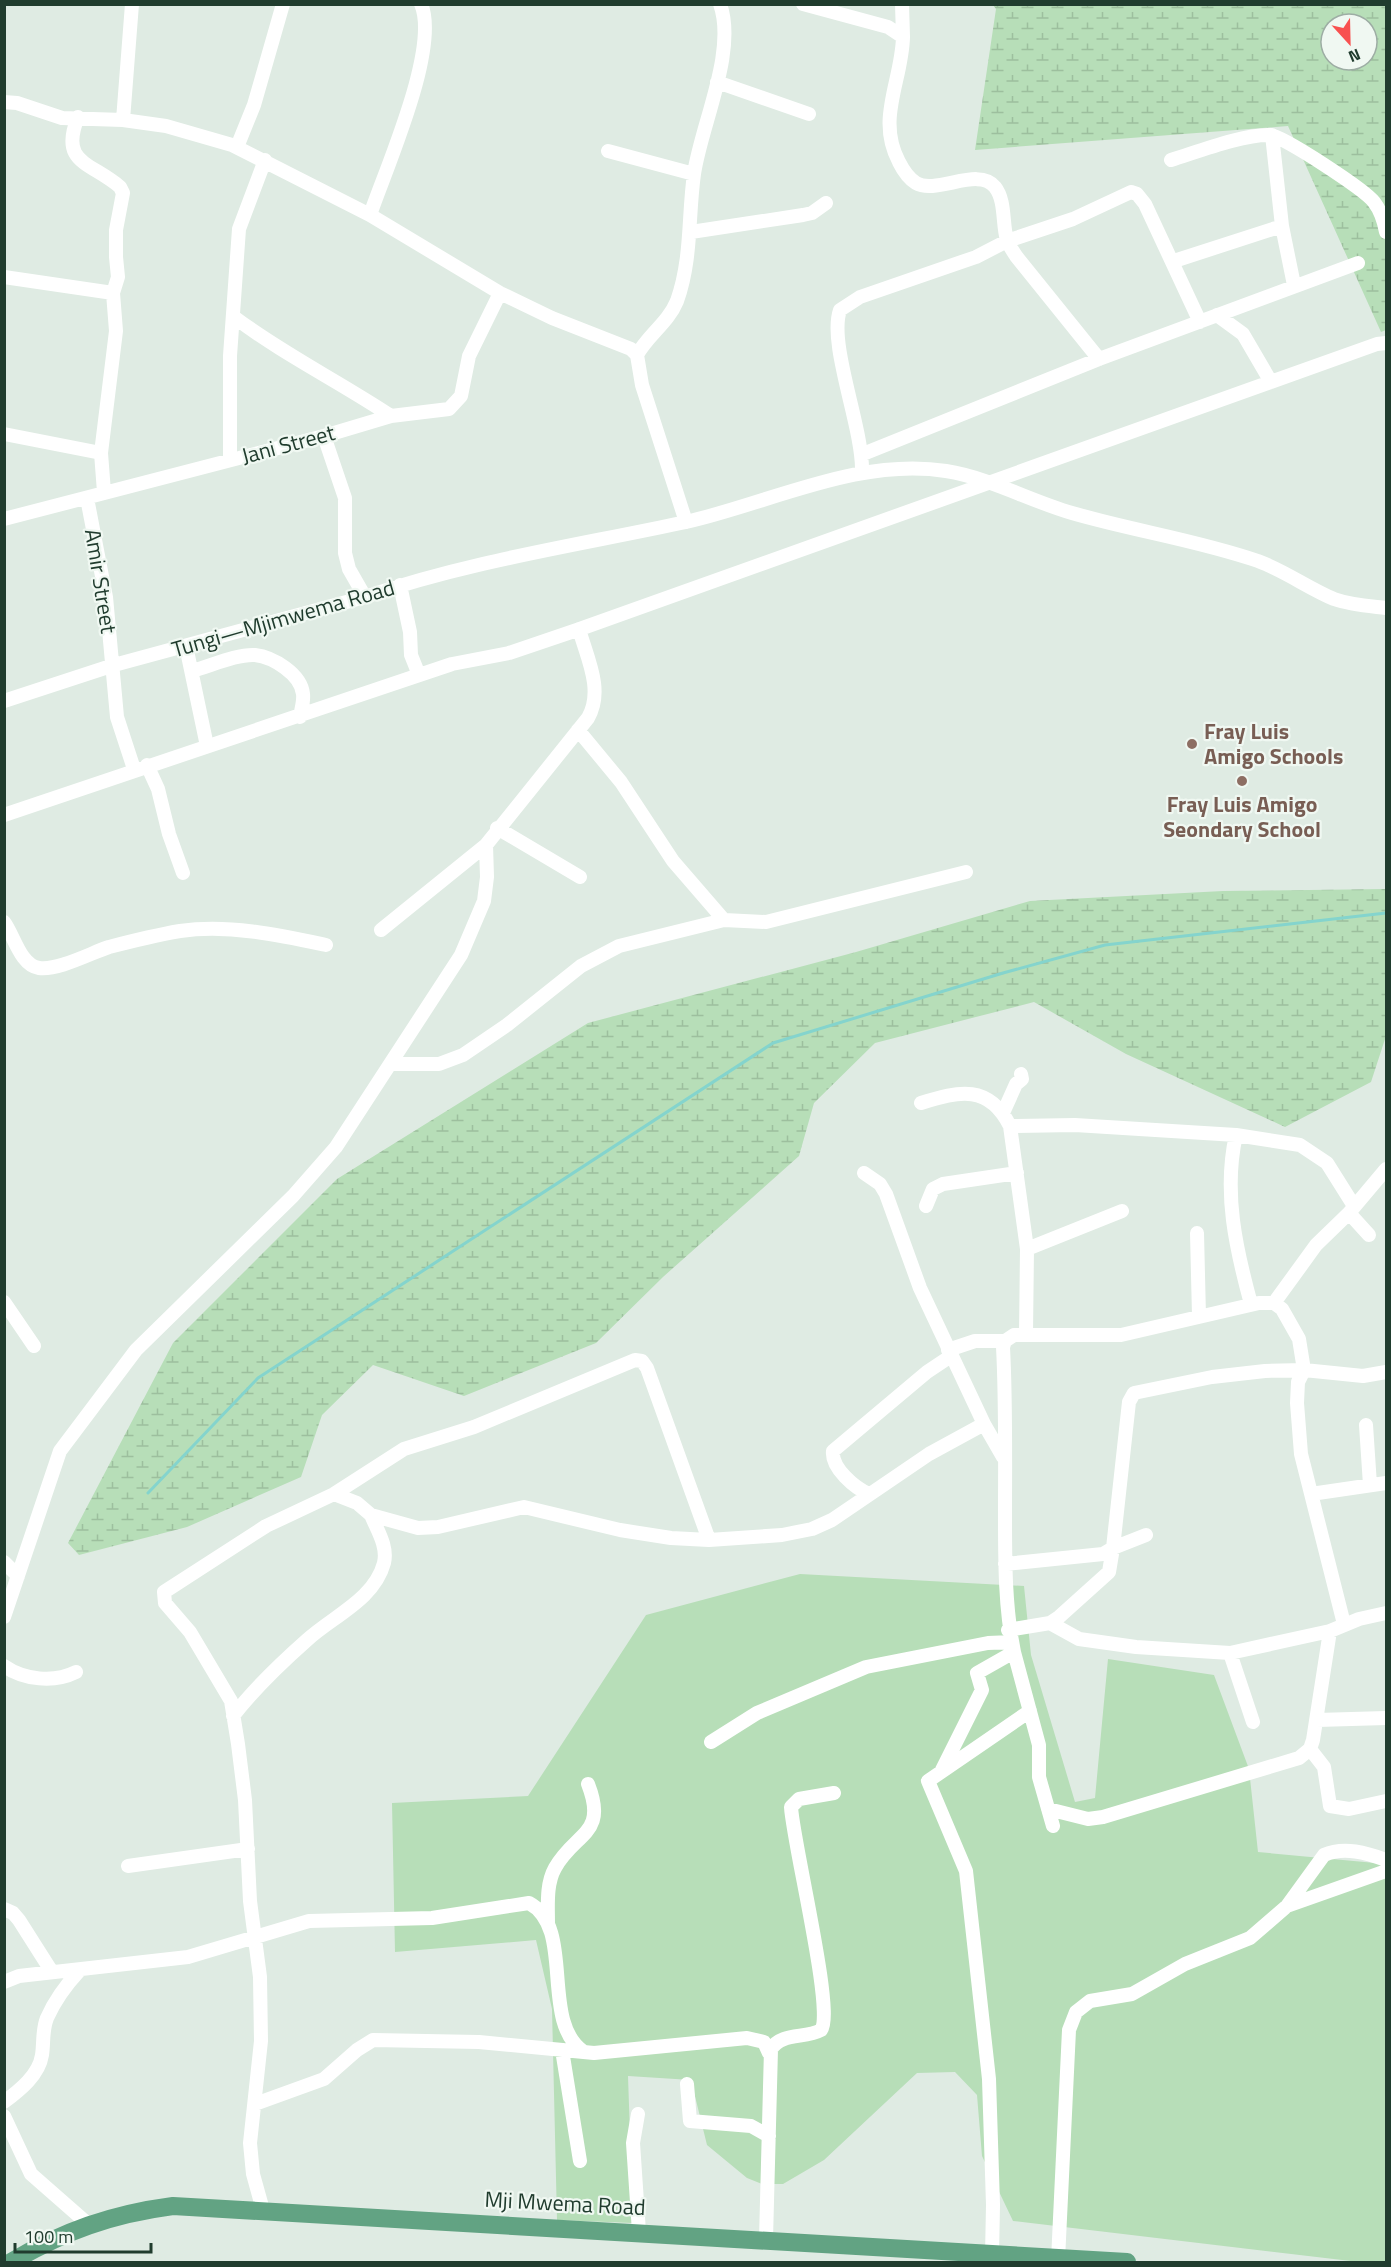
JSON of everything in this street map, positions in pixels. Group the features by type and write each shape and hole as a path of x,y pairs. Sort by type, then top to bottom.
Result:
{"main road":[{"name":"Mji Mwema Road","path":"11,2262 88,2224 128,2213 172,2206 766,2239 1058,2260 1127,2262"}],"street":[{"path":"123,120 132,4"},
{"path":"237,147 264,72 283,4"},
{"path":"370,215 413,91 426,40 426,20 421,4"},
{"path":"637,355 643,345 664,324 677,301 691,232 694,174 717,82 726,31 720,4"},
{"path":"802,4 888,27 903,37"},
{"path":"902,4 903,37 888,123 895,154 904,171 918,184 928,186 981,179 989,181 1000,195 1007,242 1024,269 1099,359"},
{"path":"717,82 809,114"},
{"path":"4,102 17,103 56,117 123,120 194,132 237,147 370,215 500,293 552,318 632,349 637,355 642,385 686,522"},
{"path":"78,117 71,147 78,157 120,187 123,194 116,230 118,278 113,293 116,331 101,453 104,492"},
{"path":"1272,135 1282,226 1294,285"},
{"path":"1171,160 1247,139 1272,135 1356,184 1374,201 1383,217 1386,232"},
{"path":"608,151 694,174"},
{"path":"230,459 230,356 239,229 265,160"},
{"path":"862,471 862,454 840,351 837,323 840,310 860,297 976,257 1007,242 1073,219 1131,192 1137,194 1145,204 1174,261 1200,322"},
{"path":"691,232 803,215 826,203"},
{"path":"1174,261 1282,226"},
{"path":"862,454 1099,359 1358,263"},
{"path":"4,277 113,293"},
{"name":"Jani Street","path":"4,519 324,436 392,416 449,409 461,396 469,356 500,293"},
{"path":"1217,315 1243,334 1271,382"},
{"path":"234,317 259,336 340,382 392,416"},
{"path":"4,815 140,767 300,717 452,664 509,653 991,484 1382,343"},
{"path":"1205,406 1214,408 1373,350 1382,343"},
{"path":"4,434 101,453"},
{"path":"324,436 345,498 345,553 350,569 365,597"},
{"name":"Tungi—Mjimwema Road","path":"4,701 114,664 365,597 400,585 565,544 686,522 862,471 913,469 946,471 991,484 1071,513 1188,540 1253,559 1290,574 1334,599 1356,605 1386,608"},
{"name":"Amir Street","path":"87,498 106,597 114,664 117,717 140,767 158,789 169,834 183,873"},
{"path":"400,585 410,632 411,655 419,675"},
{"path":"381,930 486,845 497,828 578,730 592,709 596,688 579,629"},
{"path":"186,646 207,746"},
{"path":"192,671 254,655 268,659 283,666 300,684 303,694 300,717"},
{"path":"578,730 621,782 673,861 724,920"},
{"path":"497,828 580,877"},
{"path":"4,1617 60,1451 136,1350 293,1196 336,1147 461,955 475,927 484,901 487,877 486,845"},
{"path":"391,1064 424,1066 450,1062 507,1025 590,960 619,946 724,920 766,922 966,872"},
{"path":"4,922 28,963 37,968 54,966 109,948 180,932 201,930 277,935 326,945"},
{"path":"1004,1113 1016,1084 1022,1079 1021,1074"},
{"path":"921,1104 972,1093 994,1103 1004,1113 1010,1126 1027,1249 1026,1334"},
{"path":"1010,1126 1076,1125 1236,1135 1300,1145 1327,1164 1369,1235"},
{"path":"1236,1135 1231,1153 1231,1208 1237,1252 1251,1304"},
{"path":"1274,1303 1316,1245 1352,1209 1386,1169"},
{"path":"864,1173 880,1184 886,1194 920,1288 949,1353 984,1424 1004,1458"},
{"path":"926,1206 933,1189 943,1184 1017,1173"},
{"path":"1027,1249 1122,1211"},
{"path":"1197,1233 1199,1316"},
{"path":"4,1302 34,1346"},
{"path":"869,1494 850,1483 833,1458 833,1451 858,1427 949,1353 971,1342 1005,1341 1026,1334 1121,1335 1251,1304 1274,1303 1282,1309 1293,1326 1303,1354 1304,1370 1298,1382 1297,1403 1301,1454 1344,1624"},
{"path":"1005,1341 1002,1347 1005,1390 1005,1564 1011,1641 1039,1745 1039,1777 1053,1826"},
{"path":"263,2210 251,2160 250,2144 261,2041 260,1977 241,1767 231,1701 190,1632 165,1603 164,1592 266,1526 334,1494 404,1449 474,1427 635,1360 642,1361 647,1368 709,1540"},
{"path":"942,1770 982,1690 977,1673 1011,1641 1050,1623 1109,1572 1129,1402 1134,1393 1212,1377 1304,1370 1364,1376 1386,1372"},
{"path":"334,1494 357,1503 371,1515 418,1528 438,1527 524,1507 620,1530 709,1540 782,1535 812,1529 832,1520 929,1454 984,1424"},
{"path":"1366,1425 1370,1485"},
{"path":"1311,1494 1386,1483"},
{"path":"233,1716 307,1639 360,1599 371,1587 384,1563 385,1551 371,1515"},
{"path":"1005,1564 1104,1554 1146,1535"},
{"path":"4,1562 18,1576"},
{"path":"1050,1623 1079,1639 1136,1647 1230,1653 1330,1631 1344,1624 1386,1613"},
{"path":"1048,1809 1088,1819 1103,1817 1299,1758 1310,1749 1317,1720 1330,1631"},
{"path":"711,1742 757,1713 866,1667 988,1643 1011,1641"},
{"path":"1230,1653 1253,1722"},
{"path":"4,1665 12,1671 52,1680 76,1672"},
{"path":"992,2256 991,2138 984,2018 966,1890 966,1871 928,1786 930,1778 1030,1711"},
{"path":"1317,1720 1386,1718"},
{"path":"1310,1749 1324,1767 1330,1806 1349,1809 1386,1801"},
{"path":"584,2052 576,2047 565,2027 548,1924 549,1890 554,1870 561,1858 583,1839 594,1818 594,1800 588,1784"},
{"path":"770,2053 777,2041 817,2033 824,2026 819,1964 790,1807 799,1799 834,1793"},
{"path":"128,1866 248,1849"},
{"path":"1058,2260 1069,2030 1076,2012 1090,2001 1132,1994 1185,1964 1250,1938 1287,1906 1324,1855 1342,1850 1365,1853 1386,1860"},
{"path":"1287,1906 1386,1870"},
{"path":"4,1982 20,1976 188,1957 309,1921 432,1918 529,1903 537,1907 548,1924"},
{"path":"4,1910 13,1913 19,1920 52,1972"},
{"path":"4,2102 21,2089 37,2069 42,2058 46,2019 63,1989 79,1971"},
{"path":"255,2104 324,2079 372,2040 479,2042 584,2052 747,2038 764,2042 770,2053 766,2239"},
{"path":"562,2050 580,2161"},
{"path":"687,2084 690,2121 751,2126 769,2136"},
{"path":"638,2114 633,2143 639,2232"},
{"path":"4,2116 31,2174 88,2224"}],"green space":[{"path":"993,5 1386,5 1386,330 1381,332 1288,126 975,150 996,9"},
{"path":"1386,889 1386,1036 1371,1082 1285,1127 1126,1054 1034,1002 875,1043 814,1103 799,1156 663,1277 596,1343 464,1396 373,1365 322,1415 301,1477 187,1527 79,1555 68,1543 173,1343 337,1179 588,1023 856,952 1030,901 1223,891"},
{"path":"800,1574 1024,1586 1031,1655 1075,1802 1095,1798 1108,1659 1214,1675 1249,1769 1258,1852 1386,1864 1386,2262 1359,2262 1013,2221 982,2156 977,2095 955,2072 917,2073 824,2160 783,2184 762,2184 747,2178 707,2145 691,2080 628,2076 633,2223 557,2220 552,2009 536,1940 395,1952 392,1803 528,1796 646,1615"}],"waterway":[{"path":"148,1493 258,1378 773,1043 1003,973 1105,945 1386,913"}],"place":[{"name":"Fray Luis Amigo Schools","path":"1192,744"},
{"name":"Fray Luis Amigo Seondary School","path":"1242,781"}]}
